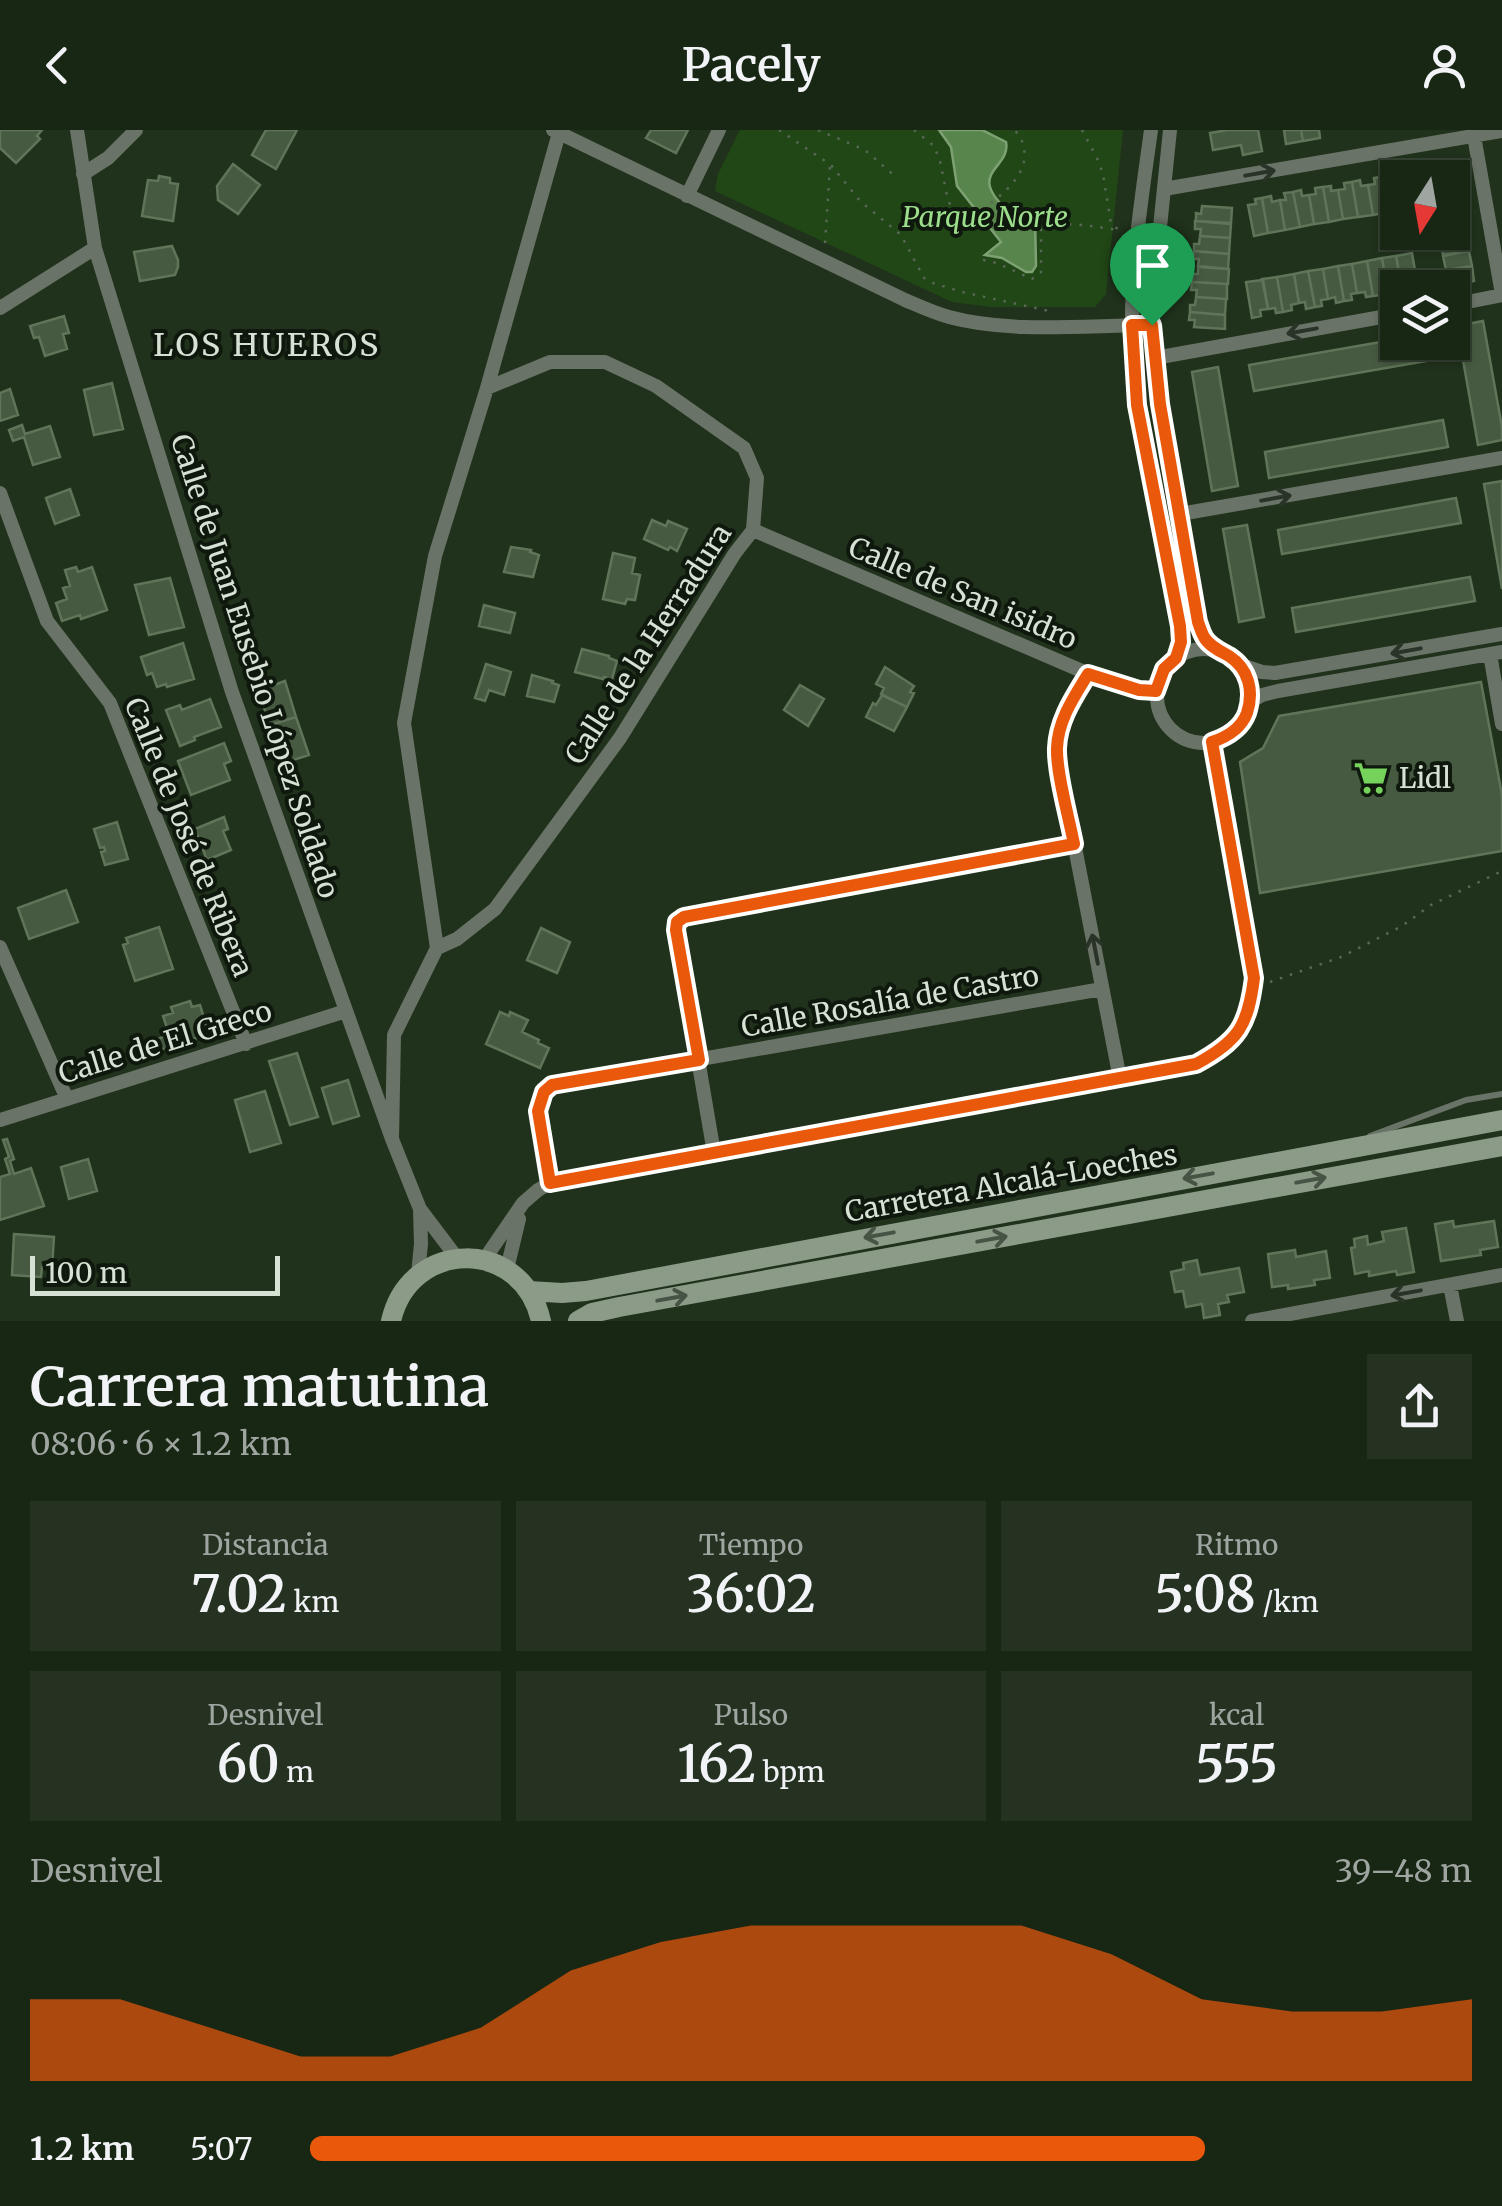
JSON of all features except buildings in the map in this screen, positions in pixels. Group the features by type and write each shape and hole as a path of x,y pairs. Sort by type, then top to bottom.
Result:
{"main road":[{"name":"Carretera Alcalá-Loeches","path":"529,1290 586,1291 1502,1120"},
{"name":"Carretera Alcalá-Loeches","path":"578,1321 592,1313 619,1307 1502,1146"},
{"path":"392,1321 406,1287 418,1274 457,1258 484,1260 507,1269 529,1290 541,1321"}],"street":[{"name":"Calle de Juan Eusebio López Soldado","path":"77,130 95,248 232,692 392,1139 420,1208 457,1258"},
{"path":"83,174 108,158 136,130"},
{"path":"687,196 719,130"},
{"path":"1150,130 1132,325 1137,405 1180,626 1176,658"},
{"path":"1170,130 1152,325 1160,404 1198,622 1205,640 1238,664 1275,673 1502,634"},
{"path":"1164,189 1502,131"},
{"path":"392,1139 394,1035 437,948 404,723 435,556 488,388 556,132 905,300 949,317 991,324 1059,327 1152,325"},
{"path":"1470,301 1502,295 1474,136"},
{"path":"0,308 95,248"},
{"path":"1155,358 1380,317"},
{"name":"Calle de la Herradura","path":"437,948 457,939 495,909 620,738 734,553 753,530 757,478 744,448 656,386 605,362 550,362 488,388"},
{"path":"1180,514 1502,458"},
{"name":"Calle de José de Ribera","path":"0,493 47,621 110,703 246,1044"},
{"name":"Calle de San isidro","path":"753,530 1088,674 1139,690 1156,691"},
{"path":"1219,651 1206,648 1183,653 1164,669 1156,691 1159,713 1172,732 1188,741 1212,742 1228,736 1244,721 1251,700 1250,686 1238,664"},
{"path":"1251,700 1262,694 1496,653 1502,724"},
{"path":"1088,674 1068,705 1057,748 1120,1079"},
{"path":"484,1260 523,1204 550,1183 1120,1079 1196,1064 1221,1051 1241,1029 1250,1006 1254,978 1212,742"},
{"path":"714,1153 677,922 684,917 1074,844"},
{"path":"0,947 67,1099"},
{"name":"Calle Rosalía de Castro","path":"550,1183 538,1111 544,1092 552,1085 1102,990"},
{"name":"Calle de El Greco","path":"0,1120 346,1011"},
{"path":"507,1269 523,1204"},
{"name":"Calle de Juan Eusebio López Soldado","path":"418,1274 420,1208"},
{"path":"1252,1321 1502,1276"},
{"path":"1450,1285 1457,1321"}],"lane":[{"path":"1328,1152 1466,1100 1502,1094"}],"path":[{"path":"779,130 830,165 860,200 901,235 924,278 962,292 1050,311"},
{"path":"788,136 791,130"},
{"path":"818,130 866,150 897,178"},
{"path":"914,130 934,146 946,196 961,224 1004,192 1016,178 1024,164 1024,146 1016,130"},
{"path":"983,260 1032,280 1041,272 1041,228 1048,225 1119,230 1111,224 1103,174 1082,130"},
{"path":"825,245 830,165"},
{"path":"1254,984 1276,981 1342,957 1402,926 1431,905 1502,871"}],"green space":[{"name":"Parque Norte","path":"740,130 1123,130 1106,294 1095,307 991,307 952,302 715,191 718,174"}],"shaded area":[{"path":"939,130 982,130 1006,142 1004,155 991,175 990,187 1023,226 1035,218 1036,266 1032,272 985,255 1001,242 957,186 951,147"}],"place":[{"name":"Lidl","path":"1371,778"}],"district":[{"name":"LOS HUEROS","path":"267,345"}],"route":[{"path":"1132,325 1152,325 1160,404 1198,622 1205,640 1234,659 1250,686 1251,700 1244,721 1228,736 1212,742 1254,978 1250,1006 1241,1029 1221,1051 1196,1064 550,1183 538,1104 552,1085 699,1060 676,930 677,922 684,917 1074,844 1057,748 1068,705 1088,674 1139,690 1156,691 1181,642 1137,405 1132,325"}]}
